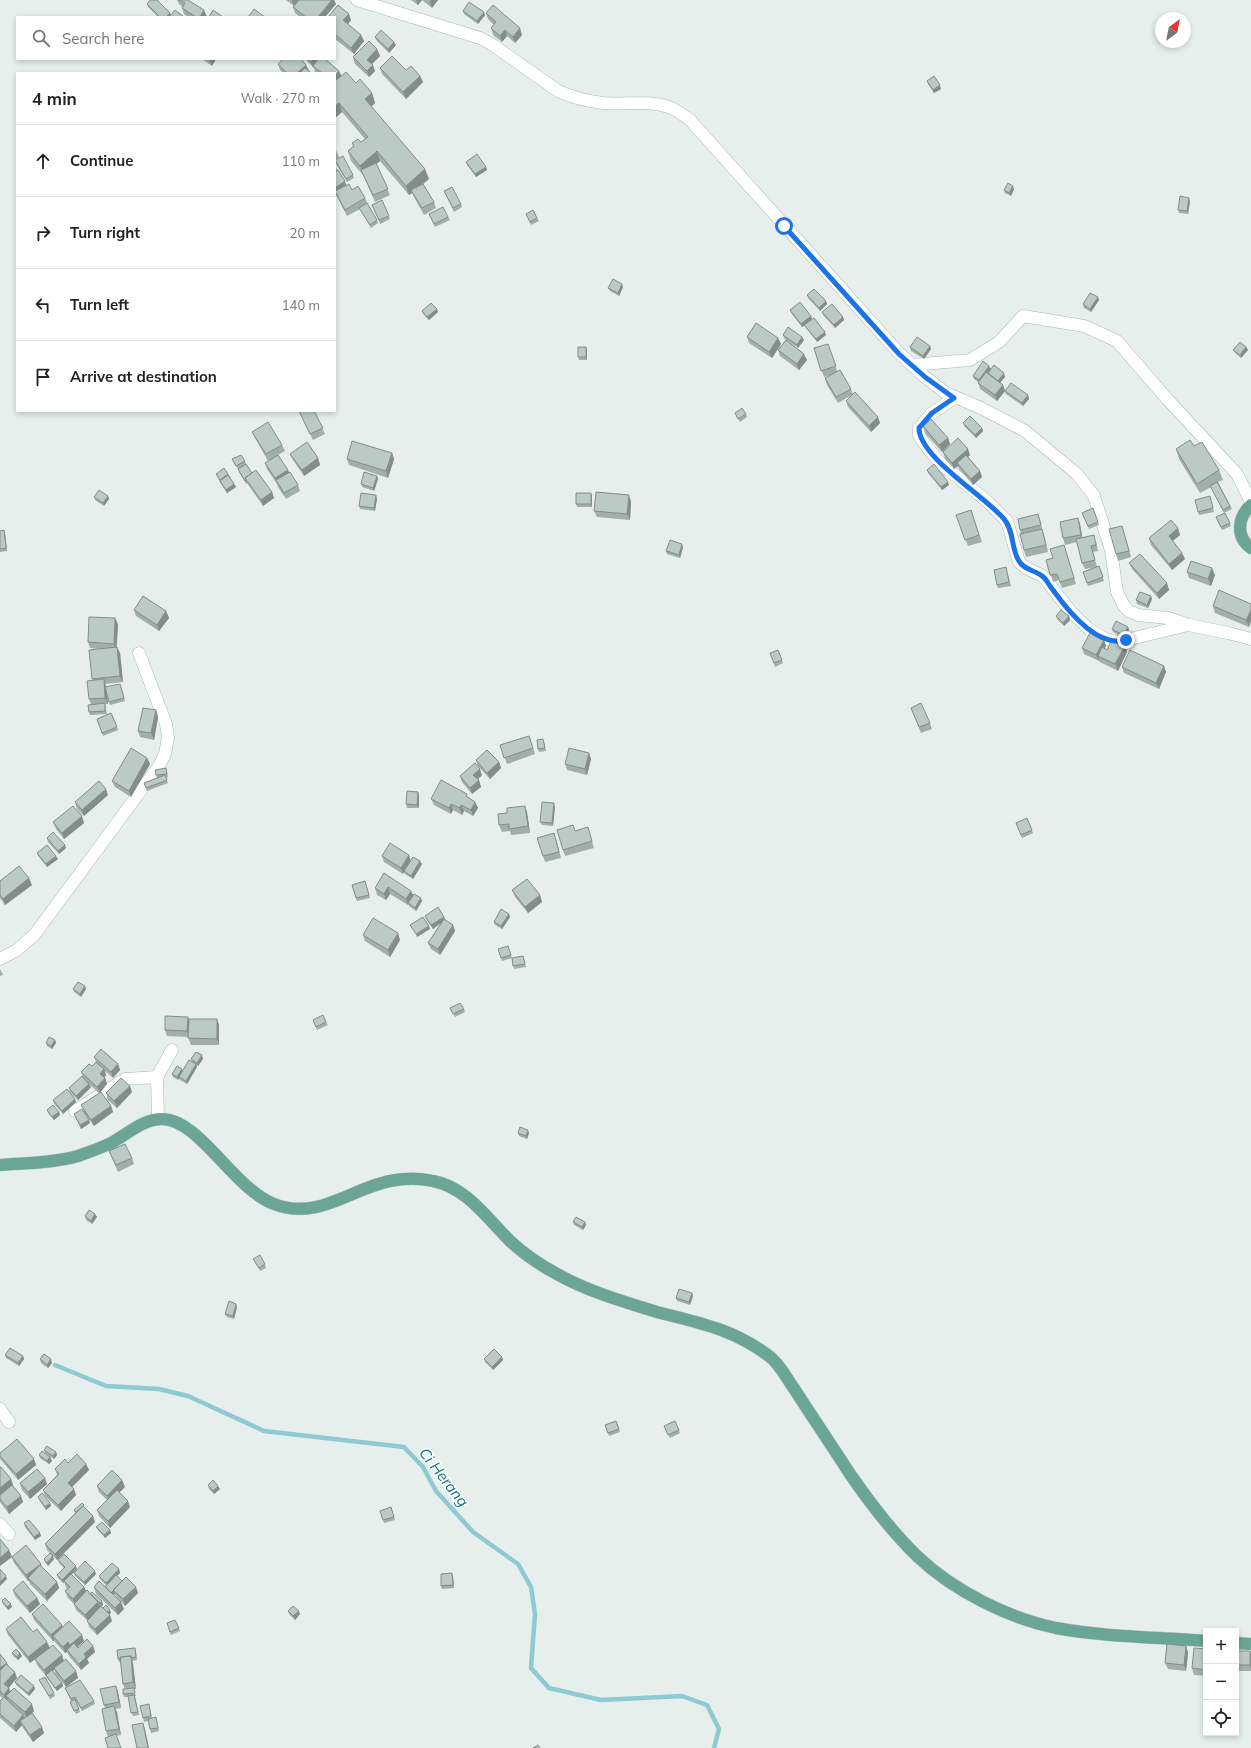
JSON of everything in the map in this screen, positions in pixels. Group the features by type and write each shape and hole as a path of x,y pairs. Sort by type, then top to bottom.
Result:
{"main road":[{"path":"1251,506 1244,512 1240,521 1241,534 1246,544 1251,548"},
{"path":"0,1165 73,1157 109,1144 144,1123 158,1119 170,1120 182,1125 196,1135 254,1194 271,1203 286,1208 307,1208 328,1205 388,1181 414,1178 436,1181 451,1186 490,1218 510,1241 532,1259 561,1277 602,1294 727,1331 774,1359 862,1491 889,1526 920,1559 957,1587 994,1607 1021,1618 1054,1627 1100,1634 1203,1641"},
{"path":"1239,1643 1251,1644"}],"street":[{"path":"357,0 480,38 493,45 558,91 579,100 604,103 646,103 676,110 690,120 899,354 912,366 954,398 983,409 1025,431 1078,474 1094,496 1107,532 1116,574 1118,592 1124,606 1129,611 1138,615 1168,618 1189,625 1251,639"},
{"path":"912,366 970,360 999,342 1023,316 1084,326 1117,341 1168,400 1236,474 1251,502"},
{"path":"954,398 932,413 919,428 919,435 939,462 1007,522 1019,562 1026,568 1043,576 1053,591 1076,616 1090,630 1105,639 1118,642 1189,625"},
{"path":"0,959 17,950 35,934 159,766 164,754 168,737 166,724 139,653"},
{"path":"158,1119 157,1077 172,1050"},
{"path":"75,1111 125,1079 157,1077"},
{"path":"0,1409 9,1422"},
{"path":"0,1524 9,1534"}],"building":[{"path":"150,0 157,0 170,13 167,16 159,16 147,4"},
{"path":"179,0 188,0 204,10 201,16 194,16 182,8 185,3"},
{"path":"299,0 332,0 319,16 305,16 293,7"},
{"path":"469,2 484,12 477,21 463,11"},
{"path":"338,5 349,14 343,20 361,35 351,48 336,35 336,16 329,16"},
{"path":"493,5 520,28 513,37 505,30 500,36 491,28 496,22 486,13"},
{"path":"254,9 264,16 249,16"},
{"path":"175,10 183,16 170,16"},
{"path":"213,10 222,16 210,16"},
{"path":"381,30 394,42 388,49 375,37"},
{"path":"369,41 377,49 367,60 373,65 367,71 353,57"},
{"path":"392,56 406,70 411,66 420,76 403,92 380,68"},
{"path":"282,60 302,60 306,65 298,72 286,72 278,64"},
{"path":"317,60 326,60 339,71 336,75 336,72 321,72 313,66"},
{"path":"305,68 310,72 301,72"},
{"path":"346,72 356,83 360,79 372,93 365,99 425,169 406,186 377,151 360,166 348,151 354,146 352,143 358,139 361,142 368,137 339,103 336,105 336,80"},
{"path":"934,76 940,85 933,90 927,81"},
{"path":"477,154 486,167 475,174 466,162"},
{"path":"343,156 353,175 346,179 336,160"},
{"path":"376,163 388,189 373,195 361,170"},
{"path":"338,170 345,181 336,187 336,171"},
{"path":"1008,183 1013,186 1009,193 1004,190"},
{"path":"349,184 352,190 358,186 365,198 345,210 336,190"},
{"path":"423,184 434,202 422,208 411,190"},
{"path":"452,187 461,204 453,208 444,191"},
{"path":"1180,196 1189,198 1187,211 1178,210"},
{"path":"382,200 389,216 379,220 372,205"},
{"path":"367,203 377,220 370,225 359,208"},
{"path":"443,207 448,217 434,224 429,214"},
{"path":"533,210 537,218 530,222 526,214"},
{"path":"613,279 622,284 618,293 608,288"},
{"path":"814,289 826,301 819,308 807,295"},
{"path":"1090,293 1098,297 1090,309 1083,304"},
{"path":"800,302 811,316 801,324 790,310"},
{"path":"431,303 437,309 427,317 422,311"},
{"path":"832,304 843,317 834,325 822,312"},
{"path":"814,318 825,332 816,339 804,325"},
{"path":"756,323 778,338 769,352 747,337"},
{"path":"788,327 802,337 797,345 783,335"},
{"path":"917,337 930,346 923,356 910,347"},
{"path":"786,340 804,354 797,364 778,350"},
{"path":"1240,342 1246,347 1240,355 1233,350"},
{"path":"828,344 836,366 821,371 814,348"},
{"path":"578,347 586,347 586,357 578,357"},
{"path":"983,361 989,366 979,380 973,376"},
{"path":"994,365 1004,373 998,381 988,373"},
{"path":"840,370 851,389 836,397 825,378"},
{"path":"986,372 1003,385 995,395 978,383"},
{"path":"1011,383 1028,395 1022,403 1005,391"},
{"path":"855,392 878,417 869,426 846,401"},
{"path":"742,408 746,414 738,419 735,413"},
{"path":"299,412 315,412 323,428 310,434"},
{"path":"970,416 982,428 975,435 963,423"},
{"path":"931,419 948,438 939,445 923,426"},
{"path":"268,422 282,445 266,454 252,432"},
{"path":"958,438 968,449 952,463 943,452"},
{"path":"1190,440 1194,446 1202,442 1219,470 1197,484 1176,449"},
{"path":"352,441 392,453 386,471 347,459"},
{"path":"307,442 318,458 302,470 290,454"},
{"path":"241,455 245,461 236,466 232,459"},
{"path":"278,455 288,470 275,478 265,463"},
{"path":"966,455 980,471 971,479 957,463"},
{"path":"246,464 252,473 245,478 245,481 238,469"},
{"path":"934,464 948,482 941,487 927,470"},
{"path":"224,468 228,474 220,480 216,474"},
{"path":"256,470 272,492 261,500 245,478"},
{"path":"290,472 298,485 284,493 276,480"},
{"path":"364,472 377,476 373,488 361,484"},
{"path":"228,475 234,484 226,490 220,481"},
{"path":"1217,482 1230,506 1223,510 1210,486"},
{"path":"99,490 108,496 103,503 94,497"},
{"path":"596,492 629,495 627,514 594,511"},
{"path":"361,493 376,495 374,508 359,506"},
{"path":"576,493 591,493 591,504 576,504"},
{"path":"1210,496 1213,508 1198,512 1195,500"},
{"path":"1093,508 1098,522 1088,526 1082,513"},
{"path":"971,510 979,535 965,540 956,515"},
{"path":"1225,513 1230,523 1221,527 1216,517"},
{"path":"1038,514 1041,525 1020,530 1018,519"},
{"path":"1078,518 1081,535 1063,538 1060,522"},
{"path":"1171,520 1178,528 1169,536 1182,553 1169,564 1149,538"},
{"path":"1122,526 1129,551 1116,554 1109,529"},
{"path":"1042,529 1046,545 1024,550 1020,534"},
{"path":"4,530 6,548 0,549 0,531"},
{"path":"1094,535 1096,545 1091,546 1095,560 1082,563 1076,539"},
{"path":"670,540 682,544 679,555 666,551"},
{"path":"1064,545 1074,578 1060,582 1057,574 1050,575 1046,560 1053,558 1050,549"},
{"path":"1140,554 1167,583 1157,593 1129,563"},
{"path":"1191,561 1212,568 1208,579 1187,572"},
{"path":"1099,566 1103,577 1087,583 1083,572"},
{"path":"1006,567 1009,582 997,585 994,570"},
{"path":"1219,590 1251,604 1251,610 1246,620 1213,606"},
{"path":"1140,592 1151,596 1147,605 1136,600"},
{"path":"143,596 166,611 157,625 134,610"},
{"path":"1061,610 1069,616 1063,623 1056,616"},
{"path":"89,617 115,618 114,644 88,642"},
{"path":"1116,621 1128,627 1123,635 1112,629"},
{"path":"1090,633 1104,640 1096,655 1082,648"},
{"path":"1112,639 1125,646 1115,664 1098,656 1102,647 1107,650"},
{"path":"117,647 120,676 92,679 89,650"},
{"path":"778,650 782,660 774,663 770,653"},
{"path":"1130,650 1164,666 1156,683 1122,667"},
{"path":"104,679 105,698 89,699 87,681"},
{"path":"120,684 124,698 109,702 105,687"},
{"path":"105,703 105,711 89,712 88,705"},
{"path":"921,703 930,723 919,727 911,708"},
{"path":"143,708 156,710 151,733 138,731"},
{"path":"111,713 117,727 102,733 97,719"},
{"path":"529,736 533,748 504,758 500,745"},
{"path":"543,739 545,748 538,749 537,740"},
{"path":"131,748 147,758 129,791 112,781"},
{"path":"569,748 589,753 585,769 565,764"},
{"path":"487,750 499,762 487,773 476,760"},
{"path":"475,763 480,769 473,775 479,780 470,788 460,776"},
{"path":"166,768 167,774 156,775 155,770"},
{"path":"165,775 167,780 146,788 144,783"},
{"path":"441,780 467,794 466,796 475,802 471,810 461,805 460,808 451,804 449,808 431,799"},
{"path":"99,781 106,789 82,810 75,802"},
{"path":"407,791 418,792 417,805 406,804"},
{"path":"542,802 554,803 552,823 540,822"},
{"path":"73,806 82,816 62,833 53,822"},
{"path":"525,806 528,826 509,829 509,824 499,825 498,814 507,813 507,808"},
{"path":"1027,818 1032,830 1021,835 1016,823"},
{"path":"573,825 575,831 588,827 592,841 563,850 557,830"},
{"path":"53,832 65,845 58,851 47,838"},
{"path":"554,833 559,852 543,856 537,838"},
{"path":"390,843 409,855 401,868 382,856"},
{"path":"47,845 56,856 46,864 37,853"},
{"path":"413,857 420,861 411,876 404,871"},
{"path":"19,866 29,878 3,899 0,895 0,881"},
{"path":"384,873 411,891 406,899 388,887 384,894 375,888"},
{"path":"527,879 540,895 525,907 512,890"},
{"path":"365,881 369,895 356,898 352,885"},
{"path":"414,894 421,898 415,908 408,903"},
{"path":"438,907 444,917 431,925 425,916"},
{"path":"501,909 509,914 501,926 494,922"},
{"path":"423,917 429,926 416,934 410,925"},
{"path":"373,918 398,933 388,950 363,935"},
{"path":"444,919 453,925 438,949 428,943"},
{"path":"508,946 511,955 501,958 498,949"},
{"path":"523,956 525,964 513,966 512,958"},
{"path":"78,982 85,986 80,994 73,989"},
{"path":"460,1003 464,1009 453,1014 450,1008"},
{"path":"323,1015 326,1022 316,1027 313,1020"},
{"path":"165,1016 188,1017 187,1031 165,1030"},
{"path":"189,1019 217,1019 217,1039 188,1038"},
{"path":"49,1037 55,1040 51,1046 46,1043"},
{"path":"101,1049 118,1064 111,1072 94,1057"},
{"path":"196,1052 202,1055 197,1063 191,1059"},
{"path":"189,1060 196,1064 186,1081 179,1077"},
{"path":"96,1062 104,1069 100,1074 105,1078 97,1087 81,1072 89,1064 92,1066"},
{"path":"177,1066 182,1069 177,1077 172,1074"},
{"path":"82,1076 89,1084 76,1096 69,1088"},
{"path":"121,1078 130,1086 114,1101 106,1093"},
{"path":"67,1089 75,1099 62,1111 53,1100"},
{"path":"101,1092 111,1106 91,1120 81,1105"},
{"path":"53,1105 59,1112 52,1117 47,1110"},
{"path":"82,1109 89,1120 80,1125 74,1114"},
{"path":"520,1127 528,1130 526,1136 518,1133"},
{"path":"125,1144 132,1158 116,1165 109,1151"},
{"path":"89,1210 95,1214 91,1221 85,1216"},
{"path":"576,1217 585,1222 582,1227 573,1222"},
{"path":"260,1255 265,1264 259,1268 253,1259"},
{"path":"679,1289 692,1293 689,1302 676,1298"},
{"path":"229,1301 236,1304 233,1316 225,1314"},
{"path":"10,1348 23,1356 18,1363 5,1355"},
{"path":"494,1349 502,1357 492,1367 484,1359"},
{"path":"44,1354 51,1359 47,1365 40,1359"},
{"path":"616,1421 619,1429 608,1433 605,1425"},
{"path":"675,1421 679,1430 668,1435 664,1426"},
{"path":"17,1439 34,1459 16,1474 0,1456 0,1453"},
{"path":"47,1446 56,1452 53,1456 44,1450"},
{"path":"42,1451 50,1457 47,1461 39,1455"},
{"path":"77,1454 86,1464 68,1483 74,1489 58,1505 43,1490 59,1474 55,1469 65,1459 68,1463"},
{"path":"0,1467 11,1479 0,1488"},
{"path":"37,1469 45,1478 28,1492 20,1483"},
{"path":"112,1470 122,1480 107,1496 97,1486"},
{"path":"213,1480 218,1486 213,1491 208,1485"},
{"path":"12,1485 21,1496 7,1507 0,1499 0,1495"},
{"path":"117,1490 128,1501 108,1521 97,1510"},
{"path":"42,1493 50,1503 45,1507 38,1497"},
{"path":"82,1503 84,1505 76,1512 74,1510"},
{"path":"83,1506 93,1516 55,1554 45,1544"},
{"path":"391,1507 394,1517 383,1520 380,1511"},
{"path":"29,1520 40,1533 34,1537 24,1523"},
{"path":"102,1522 110,1530 104,1535 96,1527"},
{"path":"0,1539 9,1550 0,1558"},
{"path":"26,1545 41,1564 26,1575 12,1557"},
{"path":"50,1553 53,1556 47,1563 44,1559"},
{"path":"64,1554 76,1566 62,1580 57,1575 65,1567 58,1560"},
{"path":"85,1561 95,1571 84,1582 74,1573"},
{"path":"112,1563 119,1569 106,1583 99,1576"},
{"path":"40,1565 57,1582 45,1594 28,1578"},
{"path":"0,1569 6,1576 0,1582"},
{"path":"452,1573 453,1585 441,1586 441,1574"},
{"path":"71,1574 84,1587 73,1599 65,1591 70,1587 64,1581"},
{"path":"116,1575 122,1581 111,1593 105,1587"},
{"path":"126,1577 136,1587 123,1599 113,1590"},
{"path":"23,1581 37,1598 27,1606 13,1590"},
{"path":"99,1581 121,1602 115,1608 94,1587"},
{"path":"87,1590 98,1602 85,1615 74,1604"},
{"path":"92,1592 102,1601 100,1603 90,1594"},
{"path":"5,1598 11,1604 7,1607 2,1601"},
{"path":"43,1604 62,1625 51,1635 32,1614"},
{"path":"106,1605 110,1610 107,1612 103,1608"},
{"path":"101,1606 110,1615 95,1629 87,1621"},
{"path":"293,1606 299,1611 293,1616 288,1611"},
{"path":"21,1617 33,1632 37,1629 47,1642 28,1657 6,1629"},
{"path":"175,1620 179,1628 170,1632 167,1623"},
{"path":"69,1621 82,1635 70,1645 68,1642 63,1647 53,1636"},
{"path":"87,1639 93,1646 84,1654 86,1657 79,1664 67,1650 74,1643 78,1648"},
{"path":"1167,1644 1186,1646 1184,1665 1165,1663"},
{"path":"53,1645 62,1655 44,1670 35,1659"},
{"path":"135,1648 136,1657 120,1657 121,1659 118,1659 117,1650"},
{"path":"1194,1648 1203,1649 1203,1670 1192,1668"},
{"path":"16,1649 20,1653 17,1657 12,1653"},
{"path":"1239,1651 1250,1651 1250,1665 1239,1665"},
{"path":"0,1654 7,1663 0,1668"},
{"path":"131,1656 133,1682 123,1684 120,1657"},
{"path":"66,1659 76,1671 64,1681 54,1668"},
{"path":"6,1664 15,1672 4,1684 9,1688 4,1695 0,1691 0,1671"},
{"path":"52,1670 62,1683 55,1688 46,1675"},
{"path":"21,1675 34,1686 28,1693 15,1682"},
{"path":"45,1677 54,1693 49,1696 39,1680"},
{"path":"80,1680 94,1701 81,1708 75,1697 71,1699 65,1688"},
{"path":"116,1686 119,1702 104,1705 100,1689"},
{"path":"14,1688 32,1704 25,1712 6,1696"},
{"path":"134,1688 135,1693 123,1694 123,1689"},
{"path":"134,1695 138,1712 131,1713 128,1696"},
{"path":"4,1697 23,1715 14,1726 0,1714 0,1701"},
{"path":"75,1699 79,1709 74,1711 70,1702"},
{"path":"149,1704 151,1716 143,1718 140,1706"},
{"path":"114,1706 119,1729 106,1731 102,1709"},
{"path":"32,1713 42,1727 30,1735 20,1721"},
{"path":"156,1717 158,1728 150,1729 148,1719"},
{"path":"143,1723 148,1748 137,1748 132,1725"},
{"path":"116,1734 121,1748 108,1748 105,1738"},
{"path":"538,1745 540,1748 533,1748"}],"waterway":[{"name":"Ci Herang","path":"55,1365 106,1386 159,1389 188,1396 264,1431 404,1447 423,1467 436,1491 473,1532 518,1564 531,1587 535,1614 531,1668 549,1688 601,1700 682,1696 707,1705 719,1729 714,1748"}],"route":[{"path":"784,226 899,354 925,377 954,398 932,413 919,428 919,435 939,462 988,502 1007,522 1019,562 1026,568 1043,576 1053,591 1071,612 1090,630 1105,639 1118,642 1126,640"}]}
